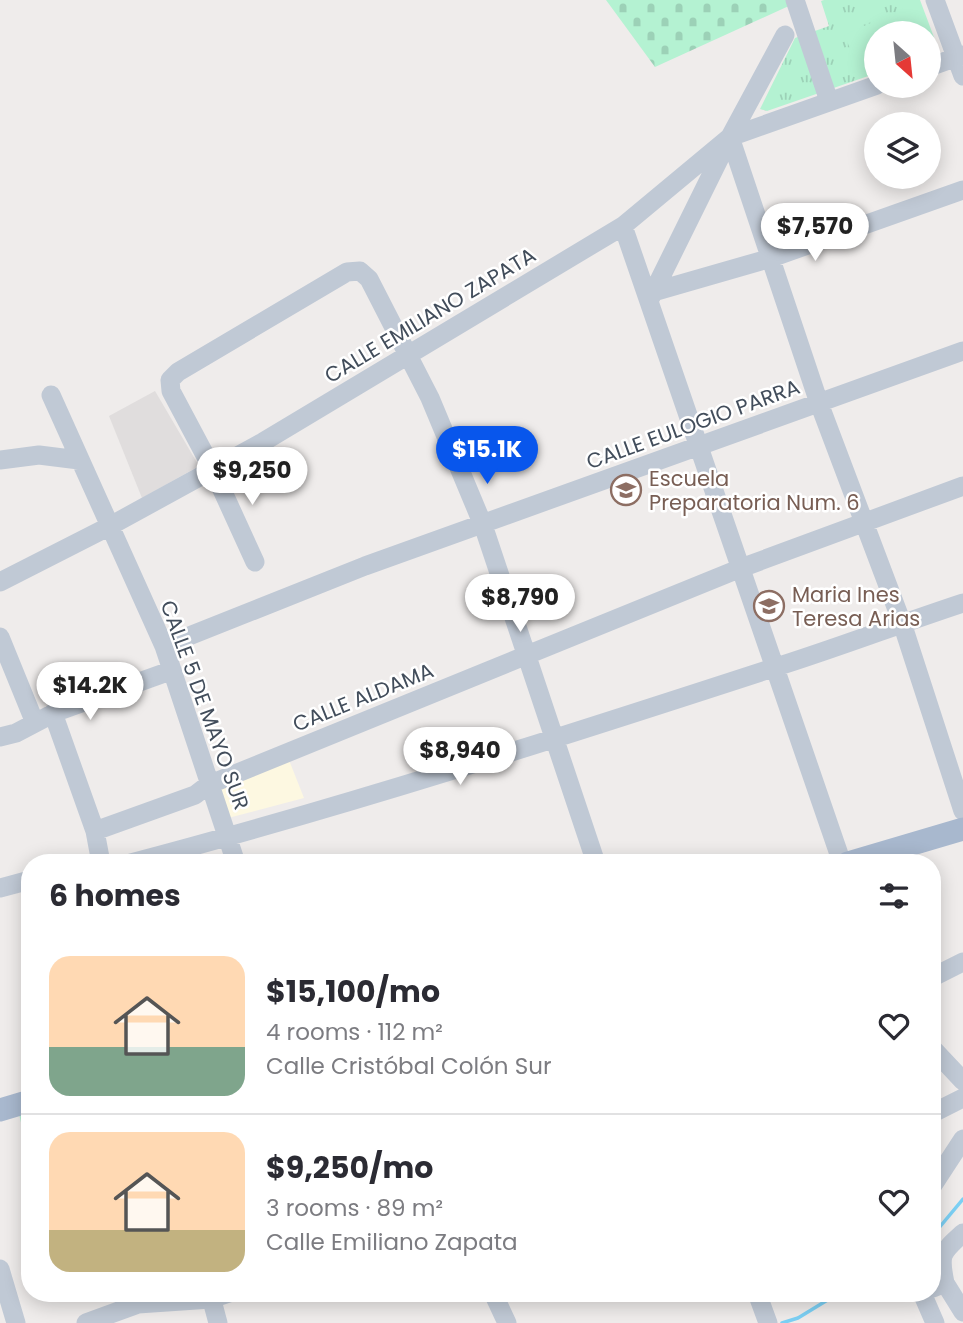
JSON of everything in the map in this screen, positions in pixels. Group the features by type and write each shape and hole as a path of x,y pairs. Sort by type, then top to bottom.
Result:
{"main road":[{"path":"878,854 963,828"},
{"path":"0,1110 21,1104"}],"street":[{"path":"795,0 829,102"},
{"path":"935,0 960,56 963,76"},
{"path":"651,296 785,34"},
{"path":"942,62 960,56"},
{"name":"CALLE EMILIANO ZAPATA","path":"0,582 213,470 623,226 730,137 864,90"},
{"path":"730,137 819,403 902,623 963,811"},
{"path":"651,296 771,258 963,190"},
{"path":"623,226 651,296 696,445 776,667 839,854"},
{"path":"255,562 213,470 171,391 170,380 178,372 347,272 360,271 369,279 409,355 483,525 556,736 593,854"},
{"name":"CALLE EULOGIO PARRA","path":"164,646 365,566 963,351"},
{"name":"CALLE 5 DE MAYO SUR","path":"51,395 164,646 208,785 234,854"},
{"path":"0,460 39,455 79,460"},
{"name":"CALLE ALDAMA","path":"95,831 195,795 208,785 741,568 963,486"},
{"path":"165,854 229,837 776,667 963,603"},
{"path":"0,637 44,718 95,831 99,854"},
{"path":"0,737 170,671"},
{"path":"0,888 21,882"},
{"path":"941,973 963,962"},
{"path":"941,1058 963,1081"},
{"path":"941,1109 963,1098"},
{"path":"941,1173 963,1139"},
{"path":"941,1257 945,1249 963,1233"},
{"path":"0,1269 16,1323"},
{"path":"941,1287 963,1312"},
{"path":"86,1323 138,1304 156,1302"},
{"path":"217,1302 218,1323"},
{"path":"497,1302 507,1323"},
{"path":"760,1302 766,1319"},
{"path":"926,1302 935,1323"}],"shaded area":[{"path":"155,391 199,466 142,498 109,416"},
{"path":"287,755 304,798 228,818 216,785"}],"green space":[{"path":"606,0 802,0 655,67"},
{"path":"920,0 928,21 864,21 864,77 767,111 760,109 795,38 829,26 821,1"},
{"path":"895,12 899,21 875,21"},
{"path":"864,26 864,63 858,66 844,35"}],"waterway":[{"path":"941,1225 963,1199"},
{"path":"782,1323 798,1318 824,1302"}],"place":[{"name":"Escuela Preparatoria Num. 6","path":"626,490"},
{"name":"Maria Ines Teresa Arias","path":"769,606"}]}
